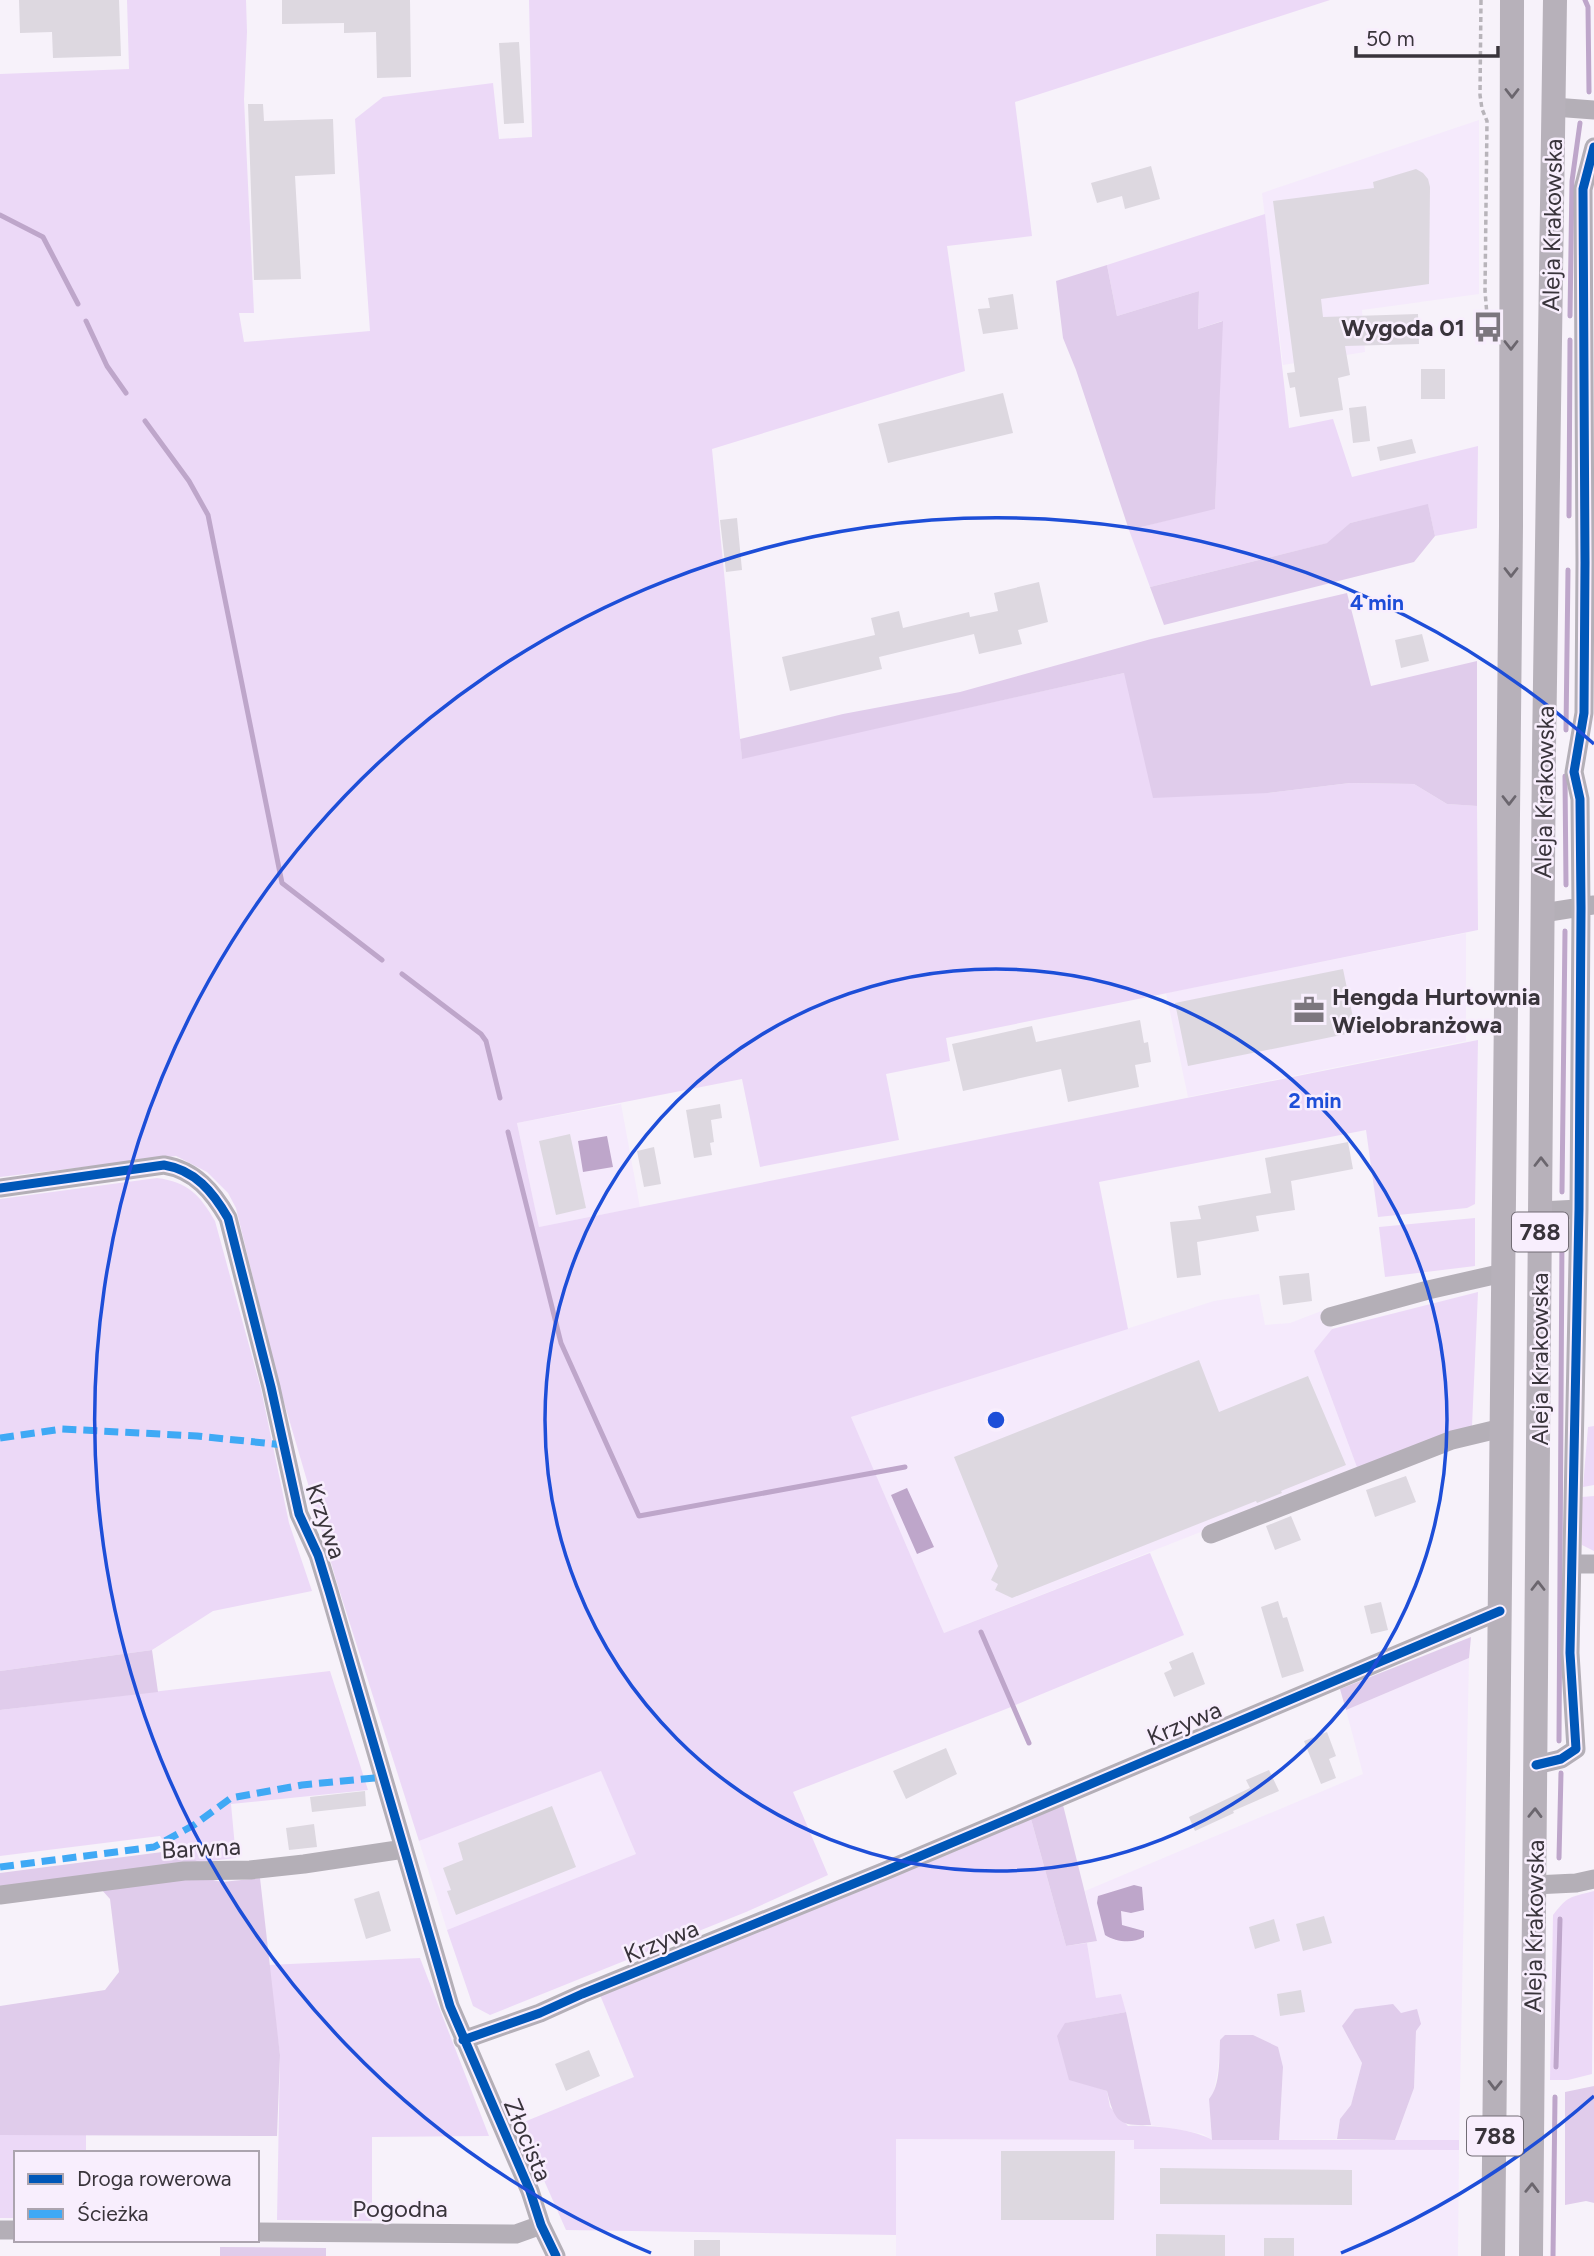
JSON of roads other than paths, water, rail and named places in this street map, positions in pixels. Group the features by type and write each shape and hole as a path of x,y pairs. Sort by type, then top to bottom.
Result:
{"main road":[{"name":"Aleja Krakowska","path":"1493,2256 1511,526 1512,0"},
{"name":"Aleja Krakowska","path":"1531,2256 1544,750 1555,0"}],"street":[{"path":"1554,107 1594,110"},
{"path":"1536,1765 1560,1759 1576,1749 1570,1653 1587,907 1580,799 1574,772 1584,713 1589,541 1583,189 1594,147"},
{"path":"1544,750 1576,750"},
{"path":"1543,913 1587,907"},
{"name":"Krzywa","path":"0,1188 164,1165 178,1167 194,1175 220,1204 228,1218 271,1387 299,1514 318,1555 450,2006 463,2040 540,2014 582,1994 897,1865 1500,1611"},
{"path":"1541,1211 1579,1209"},
{"path":"1330,1317 1503,1273"},
{"path":"1211,1534 1452,1440 1502,1429"},
{"path":"1572,1564 1594,1564"},
{"name":"Barwna","path":"0,1895 184,1871 277,1867 404,1849"},
{"path":"1534,1885 1576,1883 1594,1879"},
{"name":"Złocista","path":"463,2040 556,2256"},
{"name":"Pogodna","path":"259,2232 516,2234 541,2225"}],"waterway":[{"path":"1585,0 1588,7 1589,92"},
{"path":"1570,316 1572,181 1580,123"},
{"path":"0,215 43,237 78,304"},
{"path":"86,321 107,366 126,393"},
{"path":"1569,516 1570,340"},
{"path":"145,421 189,481 208,515 282,883 382,960"},
{"path":"1566,730 1568,570"},
{"path":"1565,776 1566,885"},
{"path":"1562,1192 1565,931"},
{"path":"402,974 481,1034 486,1041 500,1098"},
{"path":"508,1132 561,1343 639,1516 905,1467"},
{"path":"1559,1741 1562,1235"},
{"path":"981,1632 1029,1743"},
{"path":"1559,1858 1561,1773"},
{"path":"1556,2067 1560,1919"},
{"path":"1553,2256 1555,2097"}],"place":[{"name":"Wygoda 01","path":"1488,327"},
{"name":"Hengda Hurtownia Wielobranżowa","path":"1309,1010"}]}
